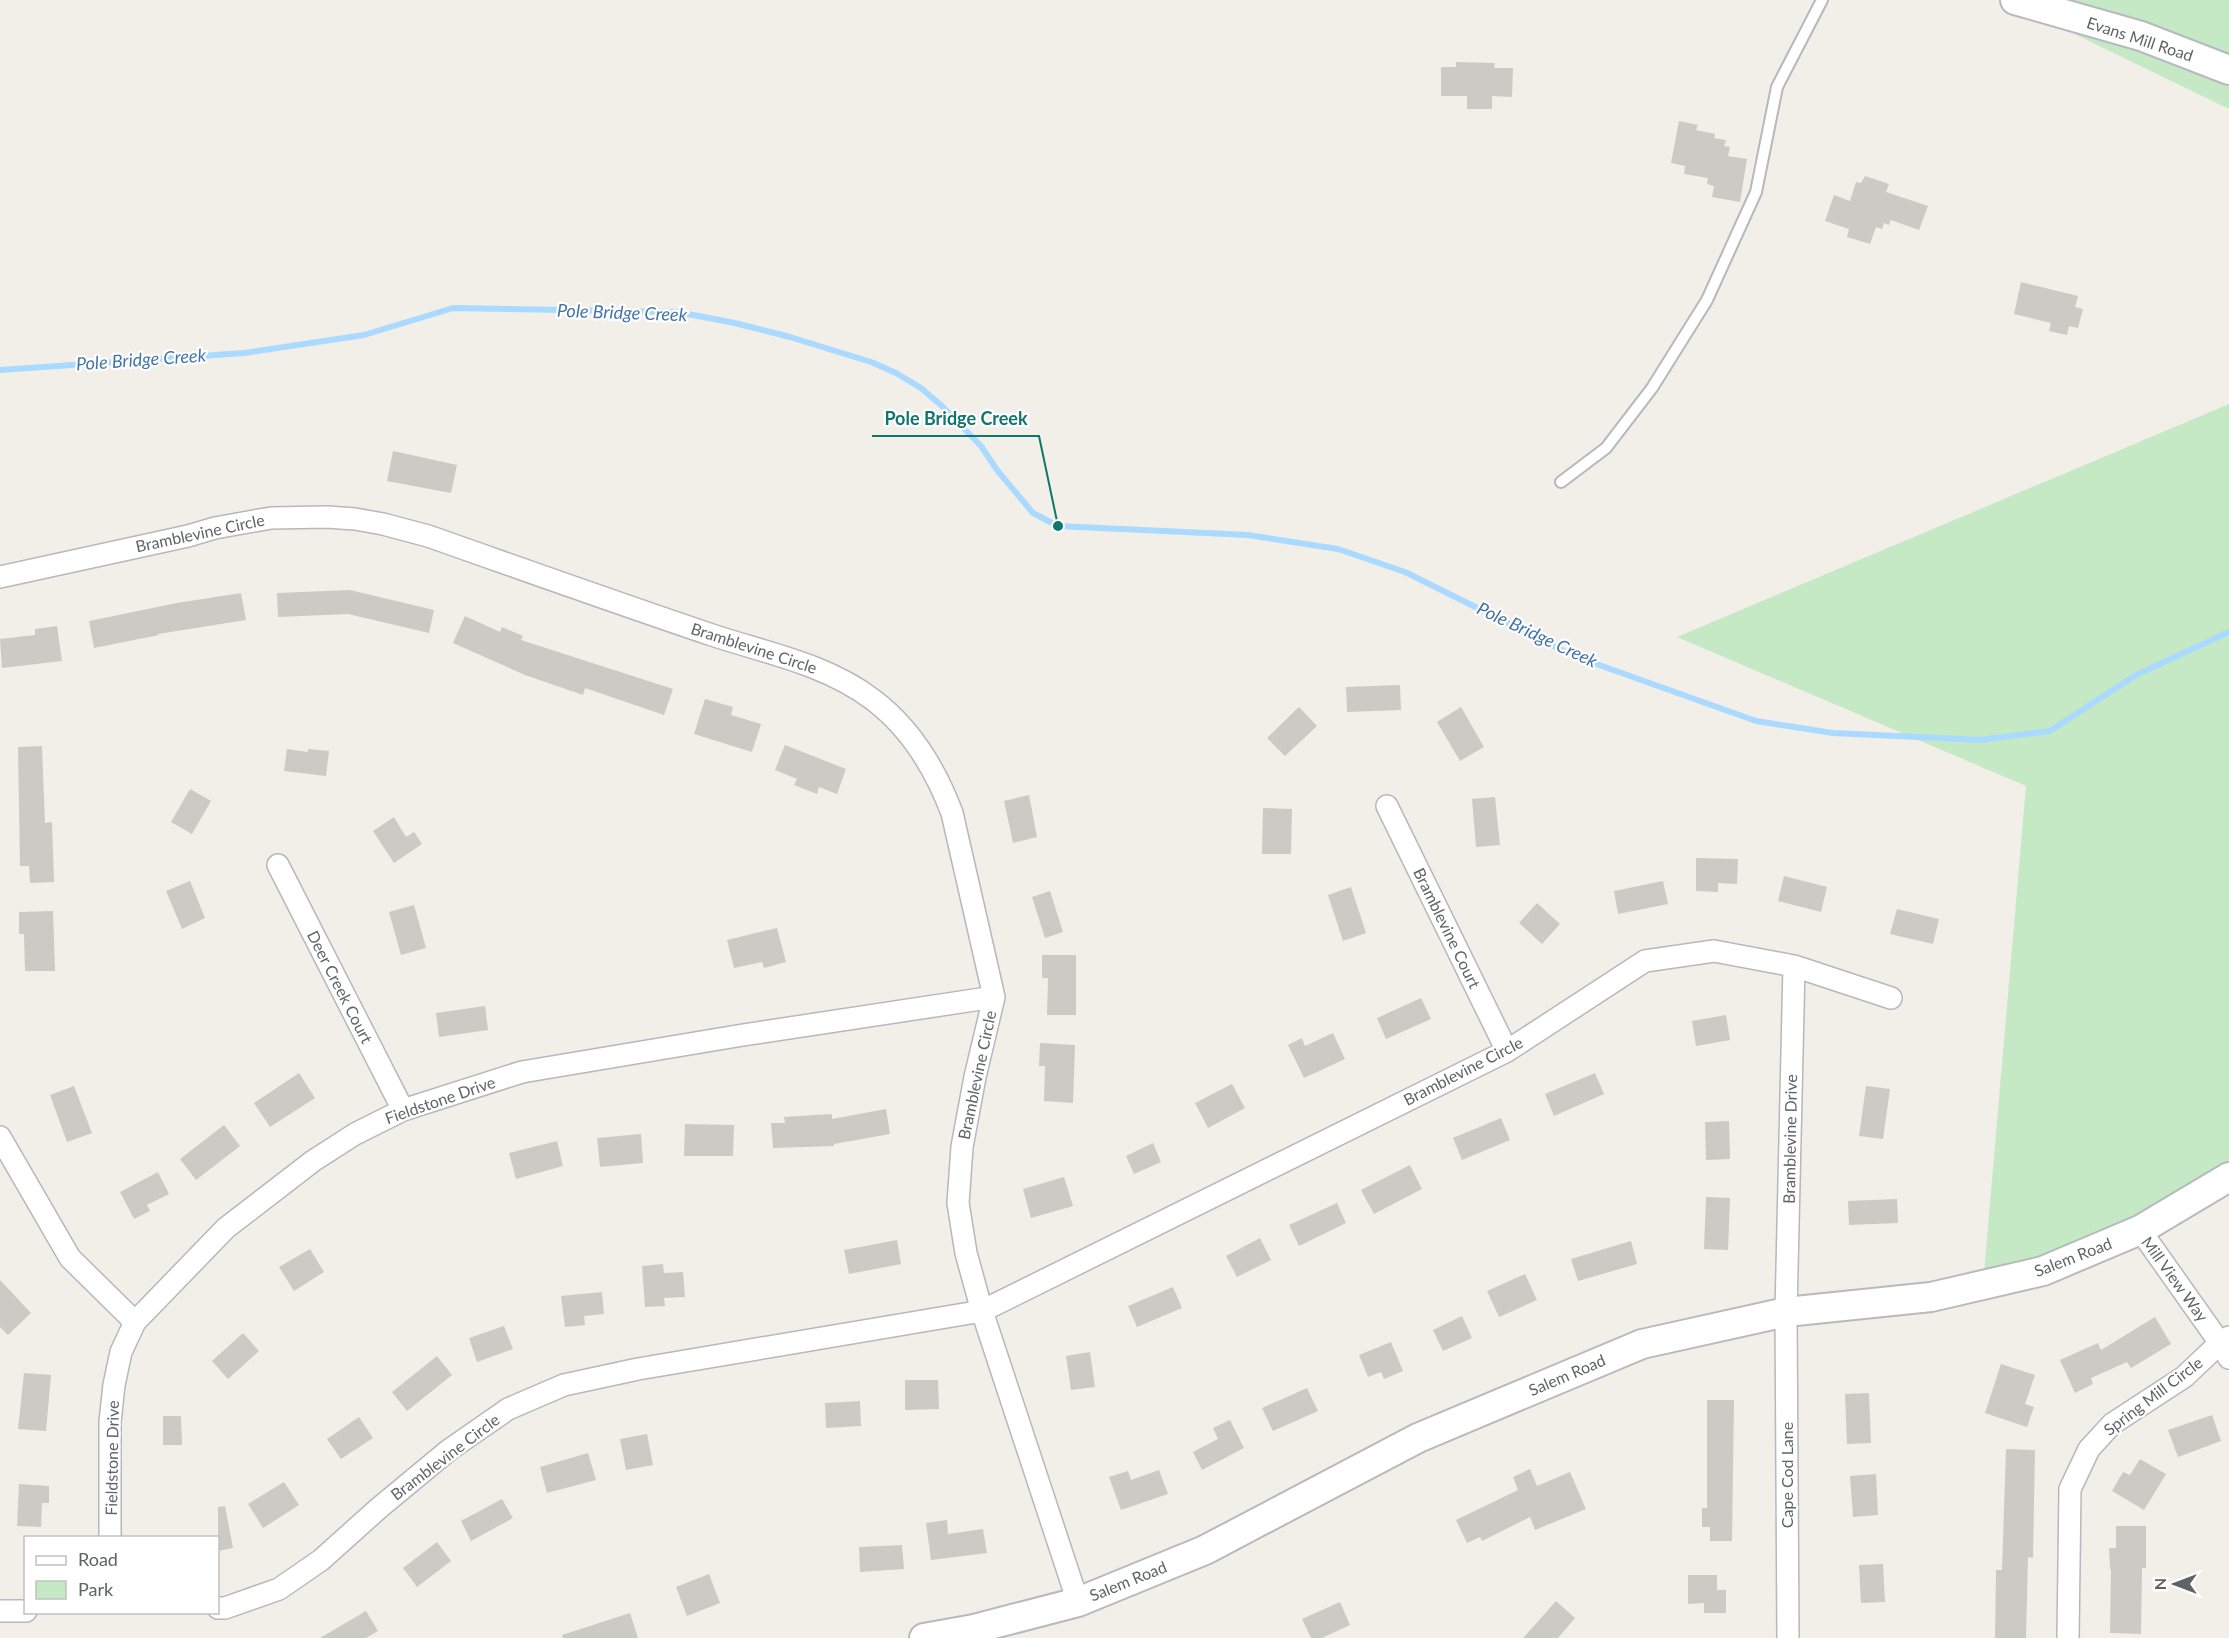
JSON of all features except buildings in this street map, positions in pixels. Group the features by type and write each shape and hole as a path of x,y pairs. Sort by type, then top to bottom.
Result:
{"street":[{"name":"Evans Mill Road","path":"2015,0 2140,36 2229,70"},
{"name":"Bramblevine Circle","path":"0,577 243,522 299,516 355,519 428,536 712,635 824,670 873,699 894,718 924,754 942,786 952,813 994,998 975,1077 962,1147 958,1203 966,1253 982,1311 1078,1602"},
{"name":"Bramblevine Court","path":"1387,806 1507,1051"},
{"name":"Deer Creek Court","path":"278,864 403,1110"},
{"name":"Bramblevine Circle","path":"219,1608 225,1608 279,1589 321,1560 449,1450 508,1409 564,1385 638,1369 982,1311 1507,1051 1645,961 1714,951 1794,966 1891,998"},
{"name":"Bramblevine Drive","path":"1786,1312 1794,966"},
{"name":"Fieldstone Drive","path":"110,1536 110,1422 114,1385 121,1352 135,1322 226,1228 313,1161 355,1134 403,1110 522,1072 743,1035 994,998"},
{"path":"0,1137 70,1258 135,1322"},
{"name":"Salem Road","path":"924,1638 974,1629 1078,1602 1205,1550 1418,1438 1641,1344 1786,1312 1931,1297 2043,1271 2140,1230 2229,1177"},
{"name":"Mill View Way","path":"2140,1230 2226,1346"},
{"name":"Cape Cod Lane","path":"1786,1312 1788,1638"},
{"name":"Spring Mill Circle","path":"2068,1638 2070,1489 2089,1449 2112,1424 2184,1377 2226,1346"},
{"path":"0,1611 24,1611"}],"lane":[{"path":"1561,482 1606,448 1653,388 1707,300 1756,192 1777,87 1822,0"}],"green space":[{"path":"2005,0 2229,0 2229,109"},
{"path":"2229,404 2229,1176 2111,1241 1984,1273 2026,786 1677,637"}],"waterway":[{"name":"Pole Bridge Creek","path":"0,370 244,353 364,335 453,308 677,312 735,323 871,362 921,388 981,446 997,470 1033,513 1058,526 1248,535 1338,549 1405,572 1574,656 1756,721 1833,733 1980,740 2050,731 2136,675 2229,632"}],"place":[{"name":"Pole Bridge Creek","path":"1058,526"}]}
